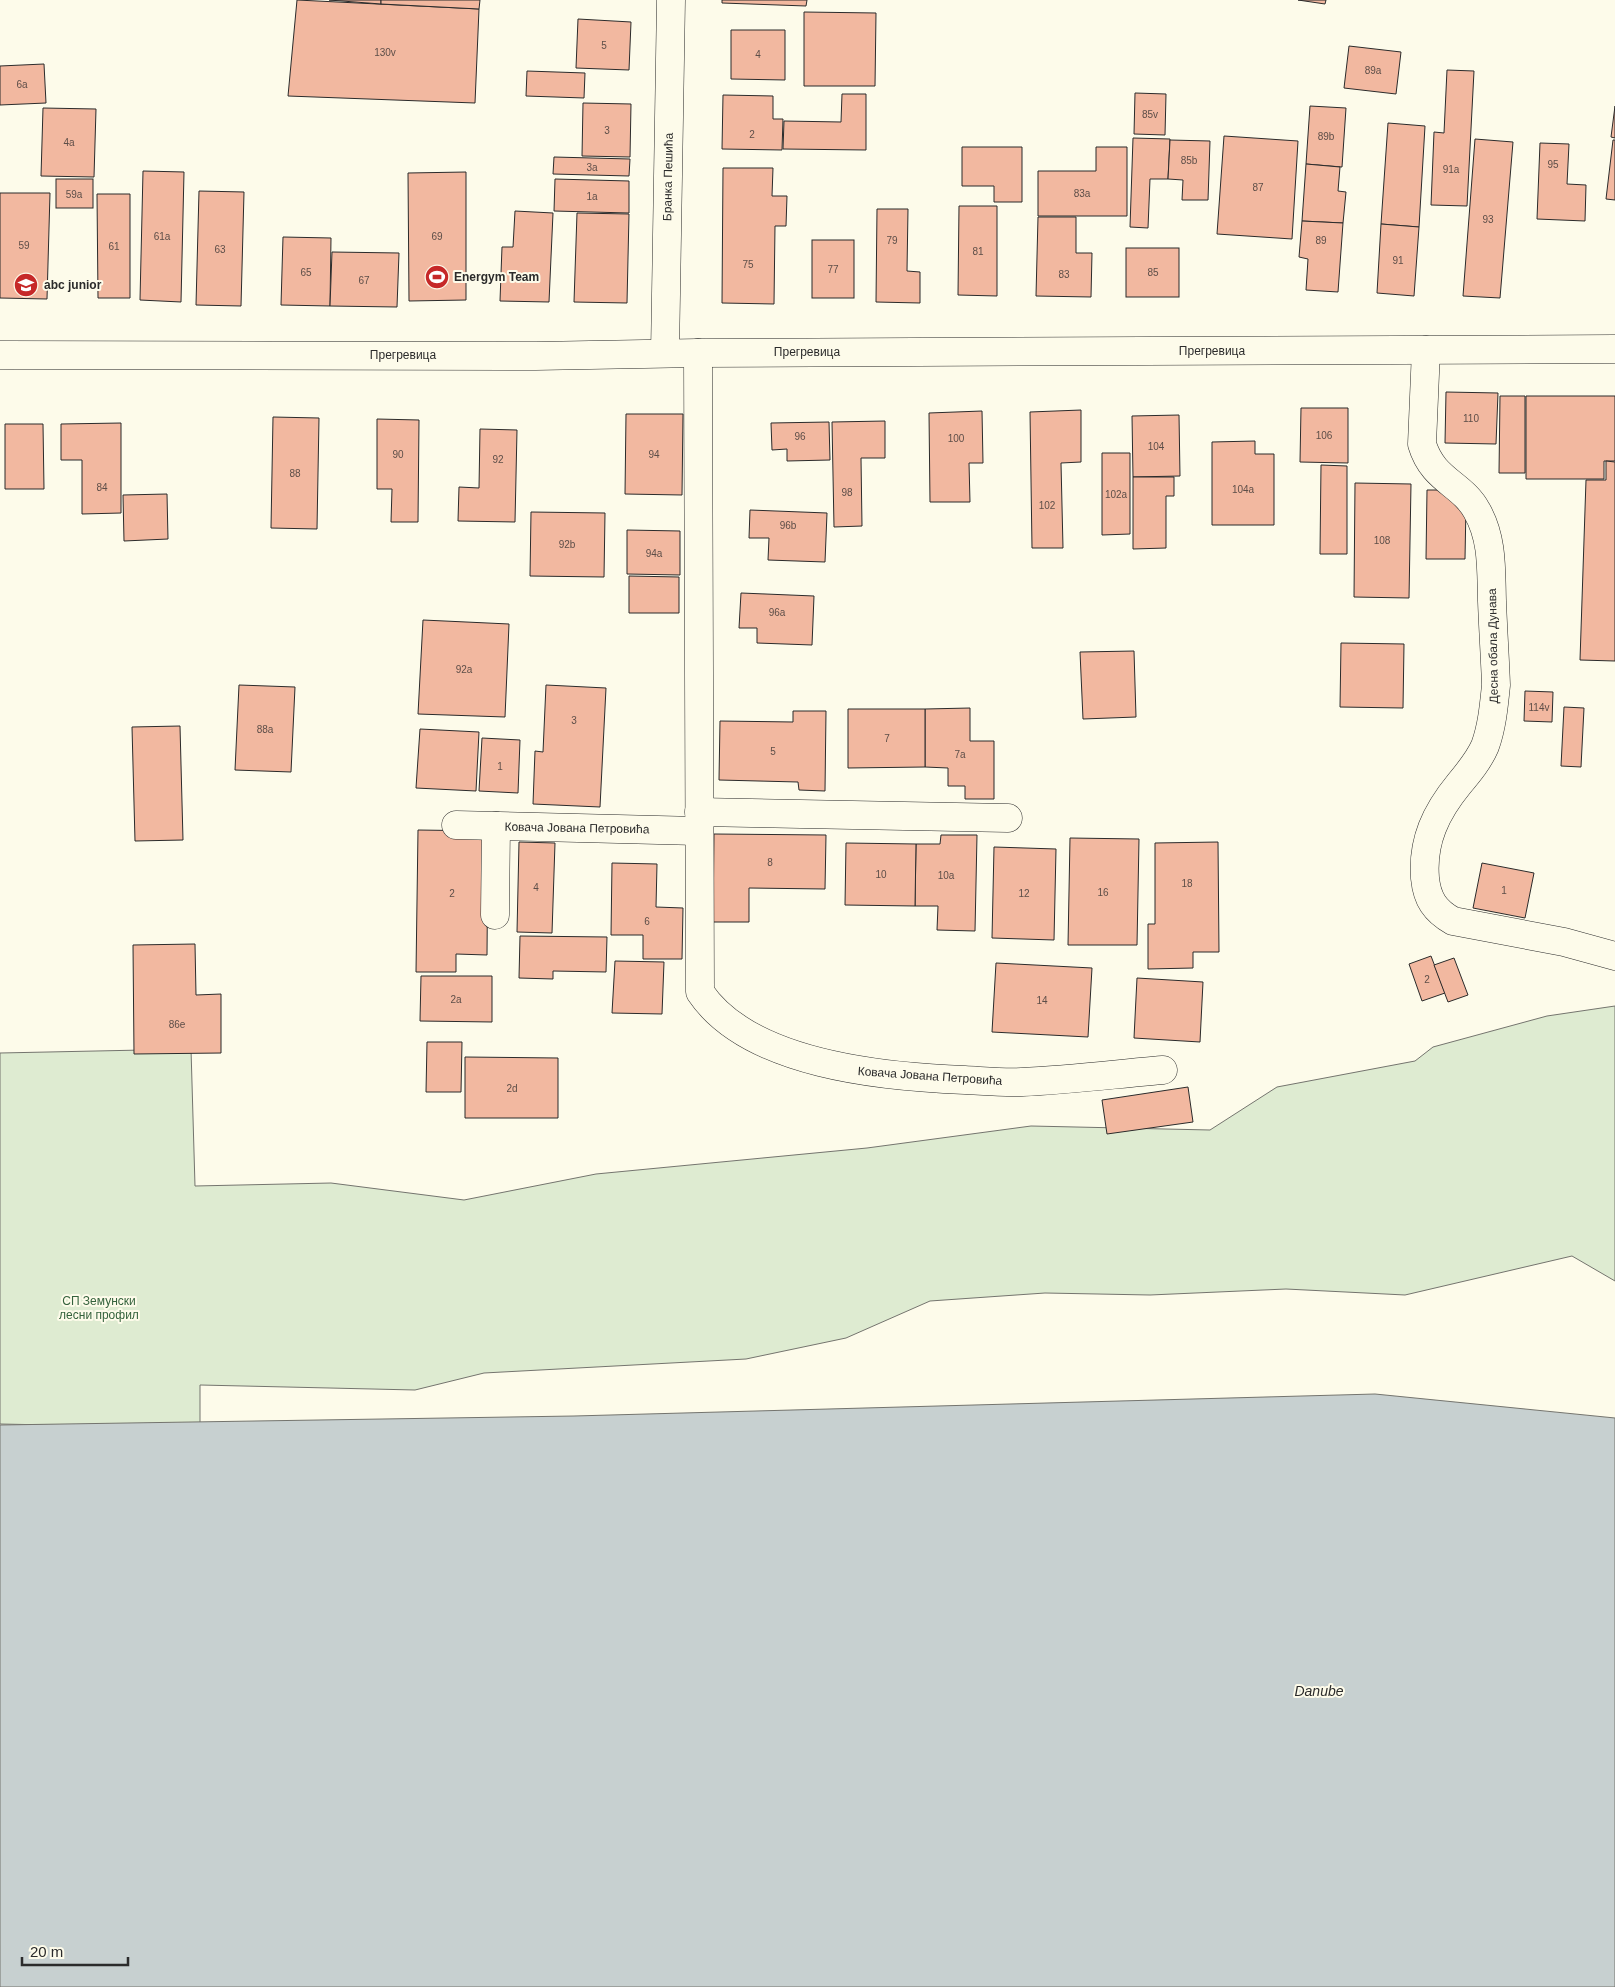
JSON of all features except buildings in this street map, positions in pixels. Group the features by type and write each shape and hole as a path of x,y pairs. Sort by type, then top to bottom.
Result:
{"street":[{"name":"Бранка Пешића","path":"665,353 671,0"},
{"name":"Десна обала Дунава","path":"1426,350 1422,444 1425,454 1437,473 1468,498 1476,509 1488,538 1496,685 1494,710 1485,745 1476,764 1440,810 1428,837 1425,854 1426,887 1432,904 1442,915 1453,921 1564,942 1615,956"},
{"name":"Прегревица","path":"0,355 536,356 665,353 1615,350"},
{"path":"698,353 698,821"},
{"name":"Ковача Јована Петровића","path":"456,825 496,826 698,821 1008,818"},
{"name":"Ковача Јована Петровића","path":"698,821 700,992 711,1008 727,1022 765,1043 803,1057 859,1072 940,1079 1022,1082 1163,1070"},
{"path":"495,915 496,826"}],"green space":[{"name":"СП Земунски лесни профил","path":"1615,1006 1615,1281 1572,1256 1405,1295 1286,1289 1150,1295 1045,1293 930,1301 846,1338 746,1359 484,1373 415,1390 200,1385 200,1428 0,1424 0,1053 191,1049 195,1186 331,1183 464,1200 596,1174 867,1148 1031,1126 1210,1130 1277,1087 1415,1061 1433,1047 1547,1016"}],"water":[{"name":"Danube","path":"1375,1394 1615,1418 1615,1987 0,1987 0,1425 574,1416"}],"place":[{"name":"Energym Team","path":"437,277"},
{"name":"abc junior","path":"26,285"}]}
